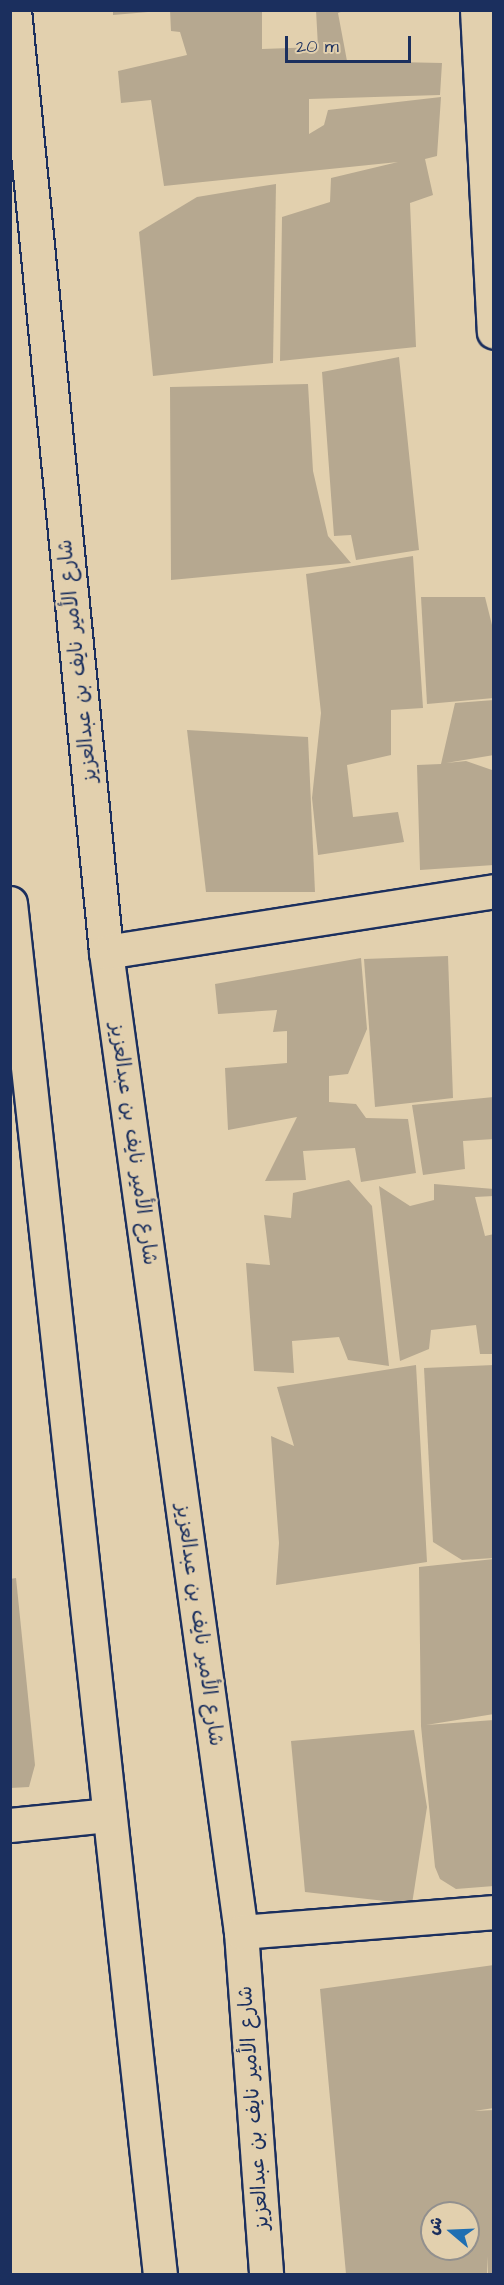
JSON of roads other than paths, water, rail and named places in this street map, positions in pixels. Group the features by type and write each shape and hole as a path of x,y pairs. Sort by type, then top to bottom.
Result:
{"street":[{"name":"شارع الأمير نايف بن عبدالعزيز","path":"14,10 106,952 241,1932 266,2274"},
{"path":"477,10 494,332"},
{"path":"106,952 494,891"},
{"path":"10,903 160,2274"},
{"path":"10,1825 110,1815"},
{"path":"241,1932 494,1912"}]}
